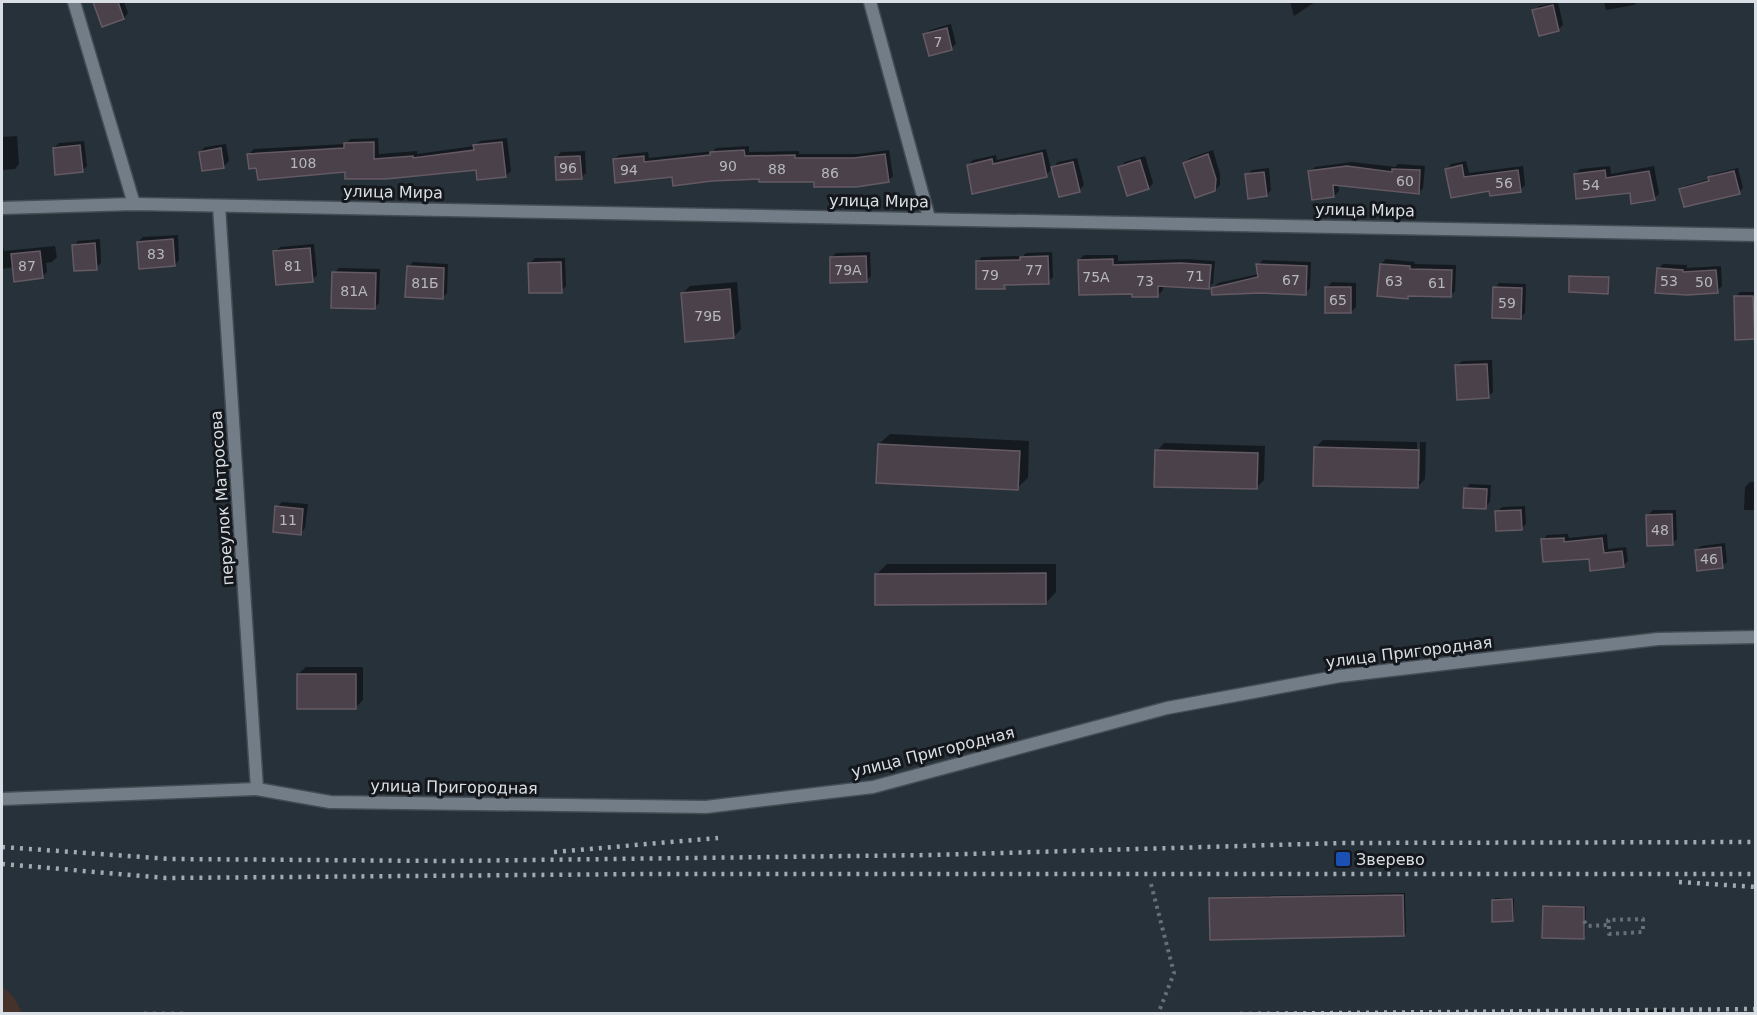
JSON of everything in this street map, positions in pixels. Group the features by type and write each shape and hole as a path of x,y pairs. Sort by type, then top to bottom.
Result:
{"street":[{"path":"74,2 134,204"},
{"path":"870,2 929,218"},
{"name":"улица Мира","path":"2,208 134,204 1755,235"},
{"name":"переулок Матросова","path":"219,206 257,789"},
{"name":"улица Пригородная","path":"2,799 257,789 330,802 706,807 873,787 1167,708 1340,676 1658,639 1755,637"}],"path":[{"path":"1151,884 1174,973 1158,1014"},
{"path":"1643,919 1643,932 1609,934 1609,925 1608,920 1643,919"},
{"path":"1584,921 1587,926 1609,925"}],"shaded area":[{"path":"2,986 14,997 22,1013 2,1013"}],"building":[{"path":"93,2 118,2 124,19 102,27"},
{"path":"1553,5 1559,31 1539,36 1532,10"},
{"path":"947,28 952,50 929,56 923,34"},
{"path":"374,142 374,159 413,156 413,158 474,150 473,145 502,142 506,177 477,180 476,170 386,179 345,179 345,172 258,180 256,168 249,169 247,154 344,148 344,143"},
{"path":"80,145 83,172 55,175 53,148"},
{"path":"221,148 224,168 202,171 199,152"},
{"path":"744,150 745,156 795,155 795,158 854,158 885,154 889,182 856,187 814,187 814,182 759,182 759,179 712,181 673,186 672,177 615,183 613,159 644,156 644,162 710,155 710,152"},
{"path":"1042,153 1047,177 972,194 967,165 992,159 993,164"},
{"path":"1208,154 1216,179 1215,191 1195,198 1183,163"},
{"path":"580,156 582,179 556,180 555,157"},
{"path":"1140,160 1149,189 1127,196 1118,167"},
{"path":"1073,162 1080,192 1059,197 1051,167"},
{"path":"1462,165 1464,177 1518,170 1521,192 1490,196 1489,191 1451,198 1445,169"},
{"path":"1347,166 1392,172 1392,169 1420,170 1419,194 1333,185 1334,197 1312,200 1308,171"},
{"path":"1605,170 1606,178 1649,171 1655,200 1631,204 1630,193 1576,199 1574,174"},
{"path":"1734,171 1740,194 1684,207 1679,189 1709,181 1708,177"},
{"path":"1264,172 1267,196 1248,199 1245,174"},
{"path":"173,239 175,266 139,269 137,242"},
{"path":"95,243 97,270 74,271 72,245"},
{"path":"310,248 313,282 276,285 273,251"},
{"path":"40,251 43,278 14,282 11,254"},
{"path":"866,256 867,282 830,283 830,257"},
{"path":"1048,256 1049,284 1004,285 1005,289 976,289 976,261 1020,260 1020,257"},
{"path":"1113,259 1113,265 1181,263 1211,265 1209,289 1158,286 1158,297 1132,297 1132,294 1079,295 1078,260"},
{"path":"561,262 562,293 529,293 528,263"},
{"path":"1256,264 1307,266 1306,295 1260,293 1212,295 1211,288 1258,277"},
{"path":"1380,264 1410,266 1410,269 1452,270 1451,297 1408,296 1408,299 1377,296"},
{"path":"407,266 444,268 443,299 405,297"},
{"path":"1657,268 1683,270 1683,272 1716,270 1718,293 1687,295 1655,293"},
{"path":"332,272 376,273 375,309 331,308"},
{"path":"1569,276 1609,277 1608,294 1569,292"},
{"path":"1325,287 1351,287 1351,313 1325,313"},
{"path":"1493,287 1522,288 1521,319 1492,318"},
{"path":"730,289 734,338 685,342 681,293"},
{"path":"1734,296 1753,296 1755,339 1735,340"},
{"path":"1487,364 1489,398 1457,400 1455,365"},
{"path":"878,444 1020,451 1018,490 876,483"},
{"path":"1314,447 1419,450 1418,488 1313,486"},
{"path":"1155,450 1258,453 1257,489 1154,487"},
{"path":"1464,488 1487,489 1486,509 1463,508"},
{"path":"275,506 303,509 301,535 273,532"},
{"path":"1521,510 1522,530 1496,531 1495,511"},
{"path":"1672,514 1673,545 1647,546 1646,515"},
{"path":"1564,538 1564,542 1602,538 1604,553 1622,551 1624,567 1590,571 1589,559 1543,562 1541,539"},
{"path":"1721,547 1723,568 1697,571 1695,550"},
{"path":"1046,573 1046,604 875,605 875,574"},
{"path":"297,674 356,674 356,709 297,709"},
{"path":"1403,895 1404,936 1210,940 1209,898"},
{"path":"1512,899 1513,921 1492,922 1492,900"},
{"path":"1543,906 1584,907 1584,939 1542,938"}],"railway":[{"path":"554,852 718,838"},
{"path":"2,847 170,859 449,861 932,855 1342,843 1756,842"},
{"path":"2,864 166,878 648,874 1756,874"},
{"path":"1679,882 1756,887"},
{"path":"1240,1014 1756,1009"},
{"path":"144,1014 188,1014"}],"place":[{"name":"Зверево","path":"1343,859"}]}
